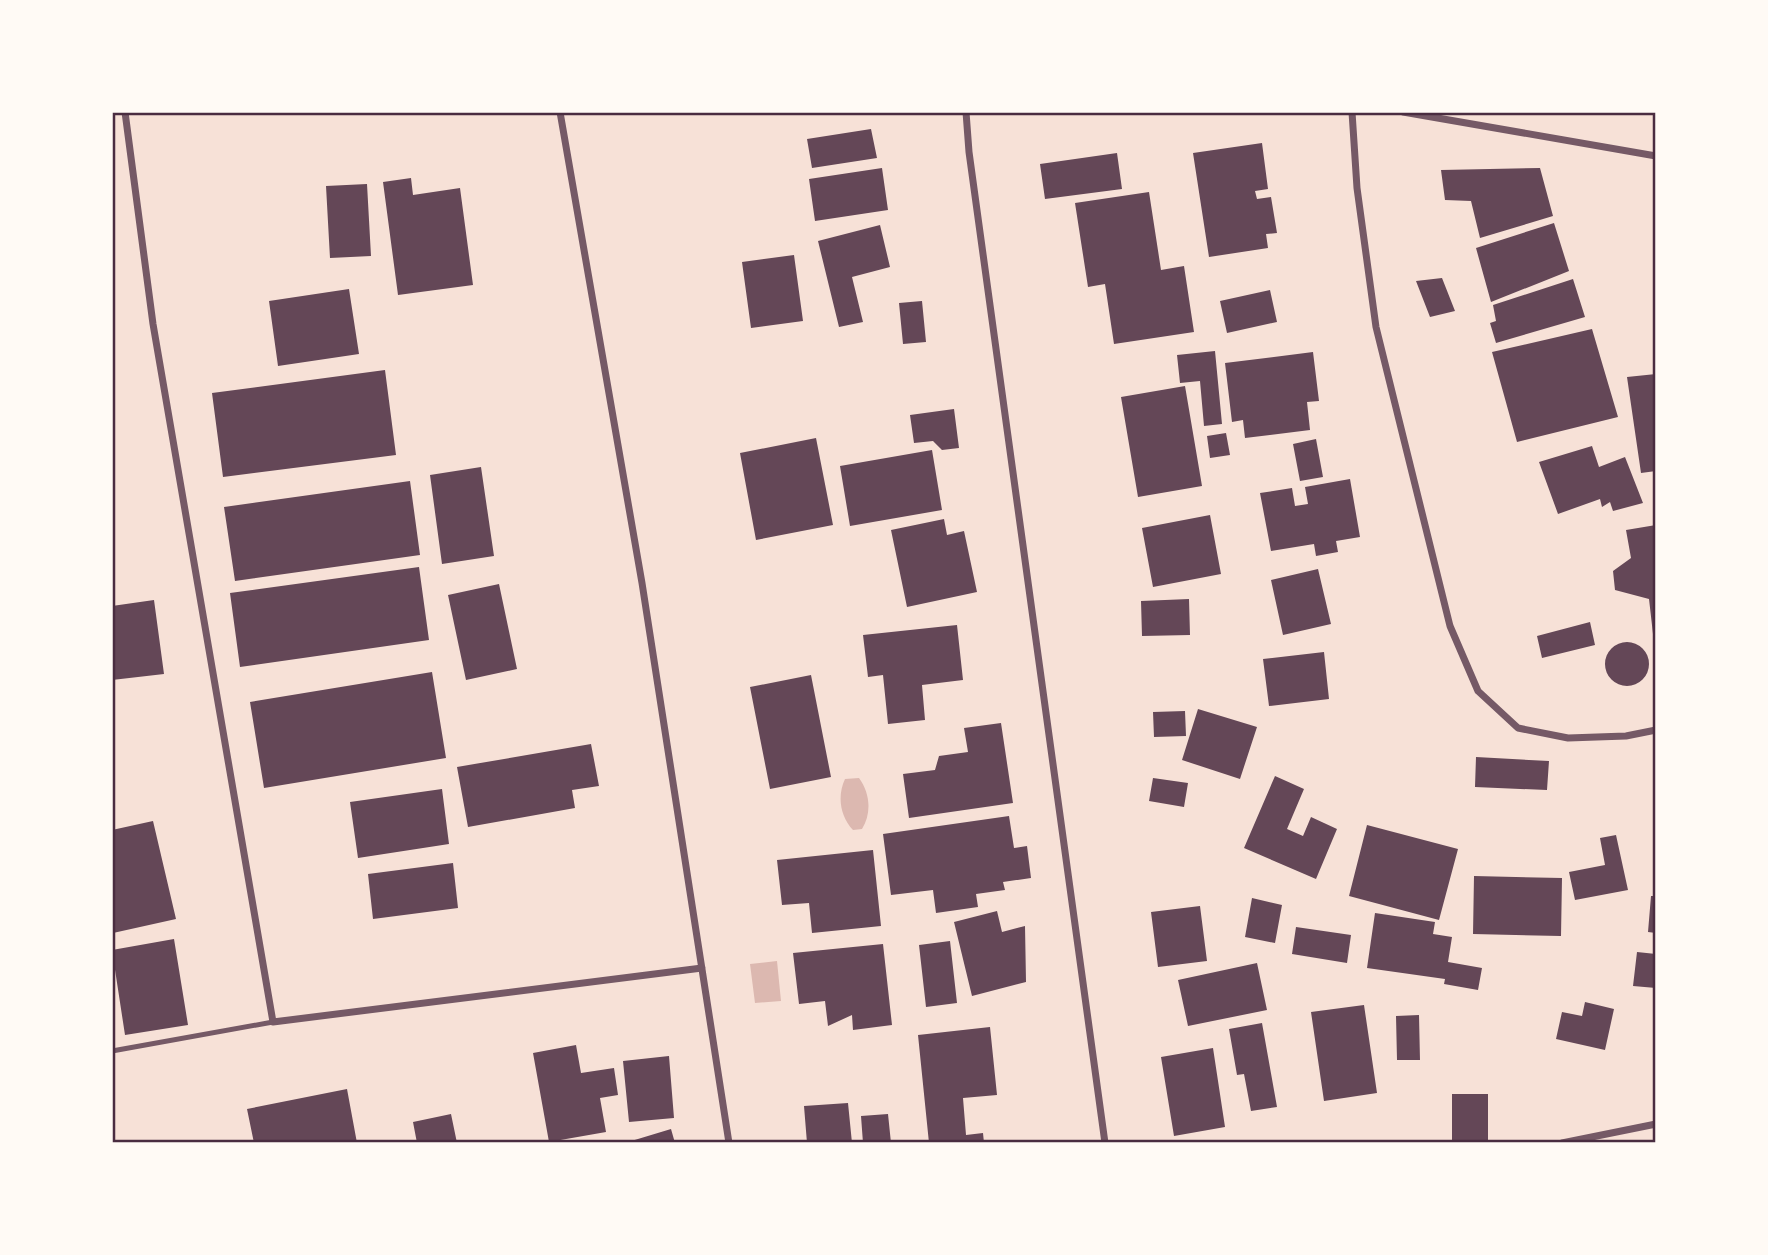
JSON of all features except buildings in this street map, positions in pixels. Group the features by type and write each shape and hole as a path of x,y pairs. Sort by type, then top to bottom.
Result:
{"street":[{"path":"125,112 153,324 273,1023 702,968"},
{"path":"560,112 644,597 729,1143"},
{"path":"966,112 1016,507 1105,1143"},
{"path":"1352,112 1357,188 1376,327 1450,626 1478,691 1518,728 1568,738 1626,736 1656,730"},
{"path":"1403,112 1656,156"},
{"path":"1562,1143 1656,1124"}],"lane":[{"path":"112,1051 273,1023"}],"shaded area":[{"path":"859,778 867,797 868,810 862,829 853,830 843,812 841,792 845,779"},
{"path":"777,961 781,1001 755,1003 750,964"}]}
